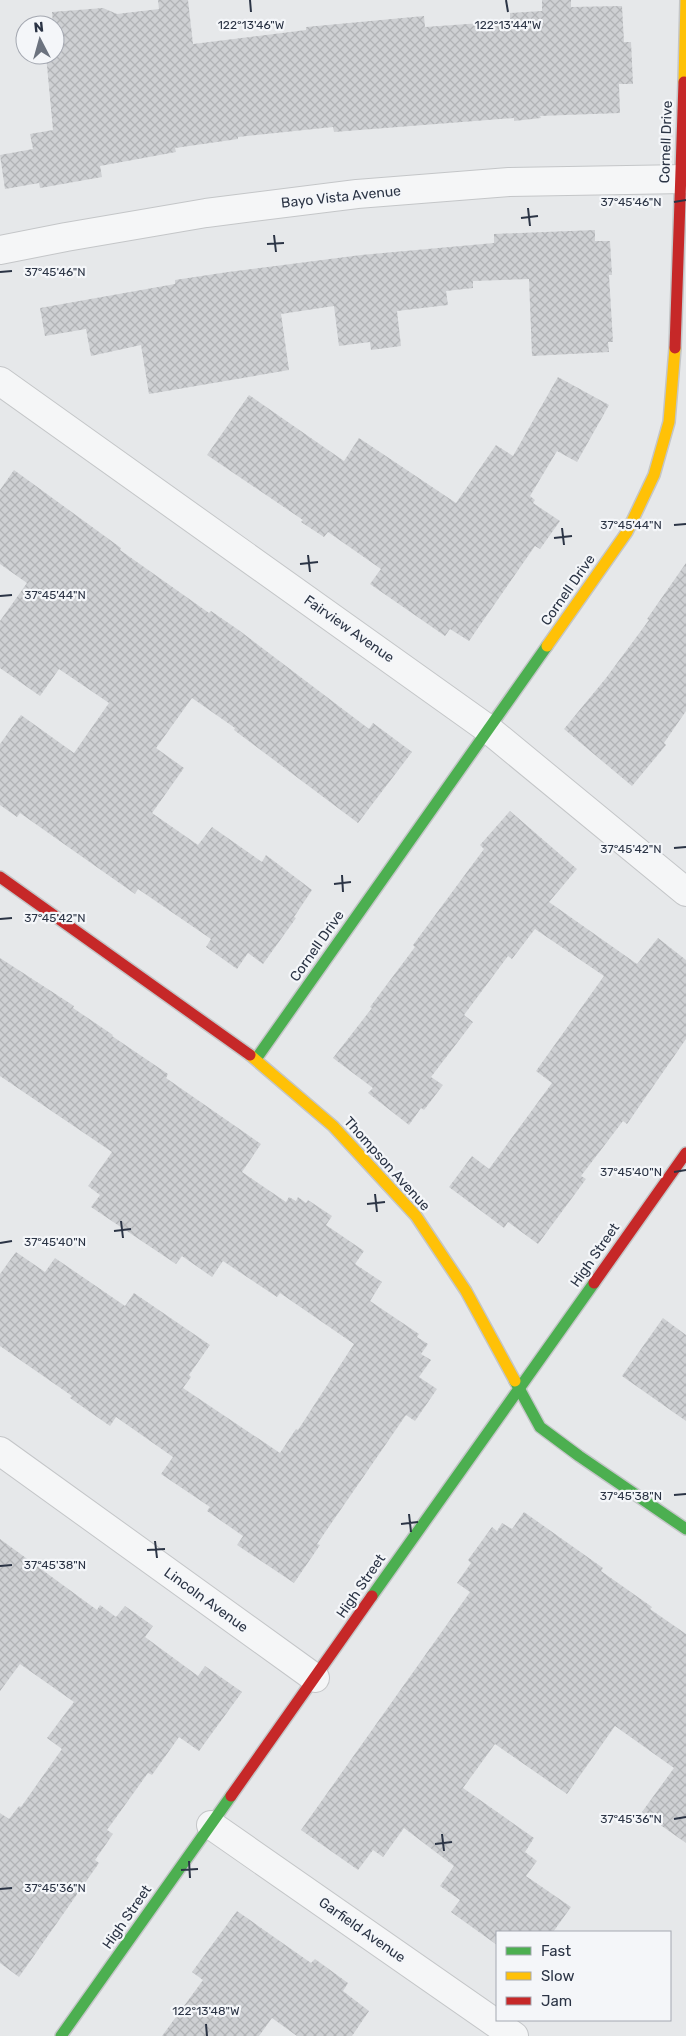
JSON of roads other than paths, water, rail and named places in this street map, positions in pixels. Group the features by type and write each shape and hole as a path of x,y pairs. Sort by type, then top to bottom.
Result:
{"street":[{"name":"Cornell Drive","path":"256,1058 628,532 654,476 669,422 675,363 683,179 686,0"},
{"name":"Bayo Vista Avenue","path":"0,250 206,213 357,194 509,182 683,179"},
{"name":"Fairview Avenue","path":"0,381 488,729 686,892"},
{"name":"Thompson Avenue","path":"0,877 256,1058 333,1126 416,1216 466,1291 540,1427 686,1529"},
{"name":"High Street","path":"61,2036 686,1153"},
{"name":"Lincoln Avenue","path":"0,1451 315,1678"},
{"name":"Garfield Avenue","path":"211,1825 514,2036"}]}
